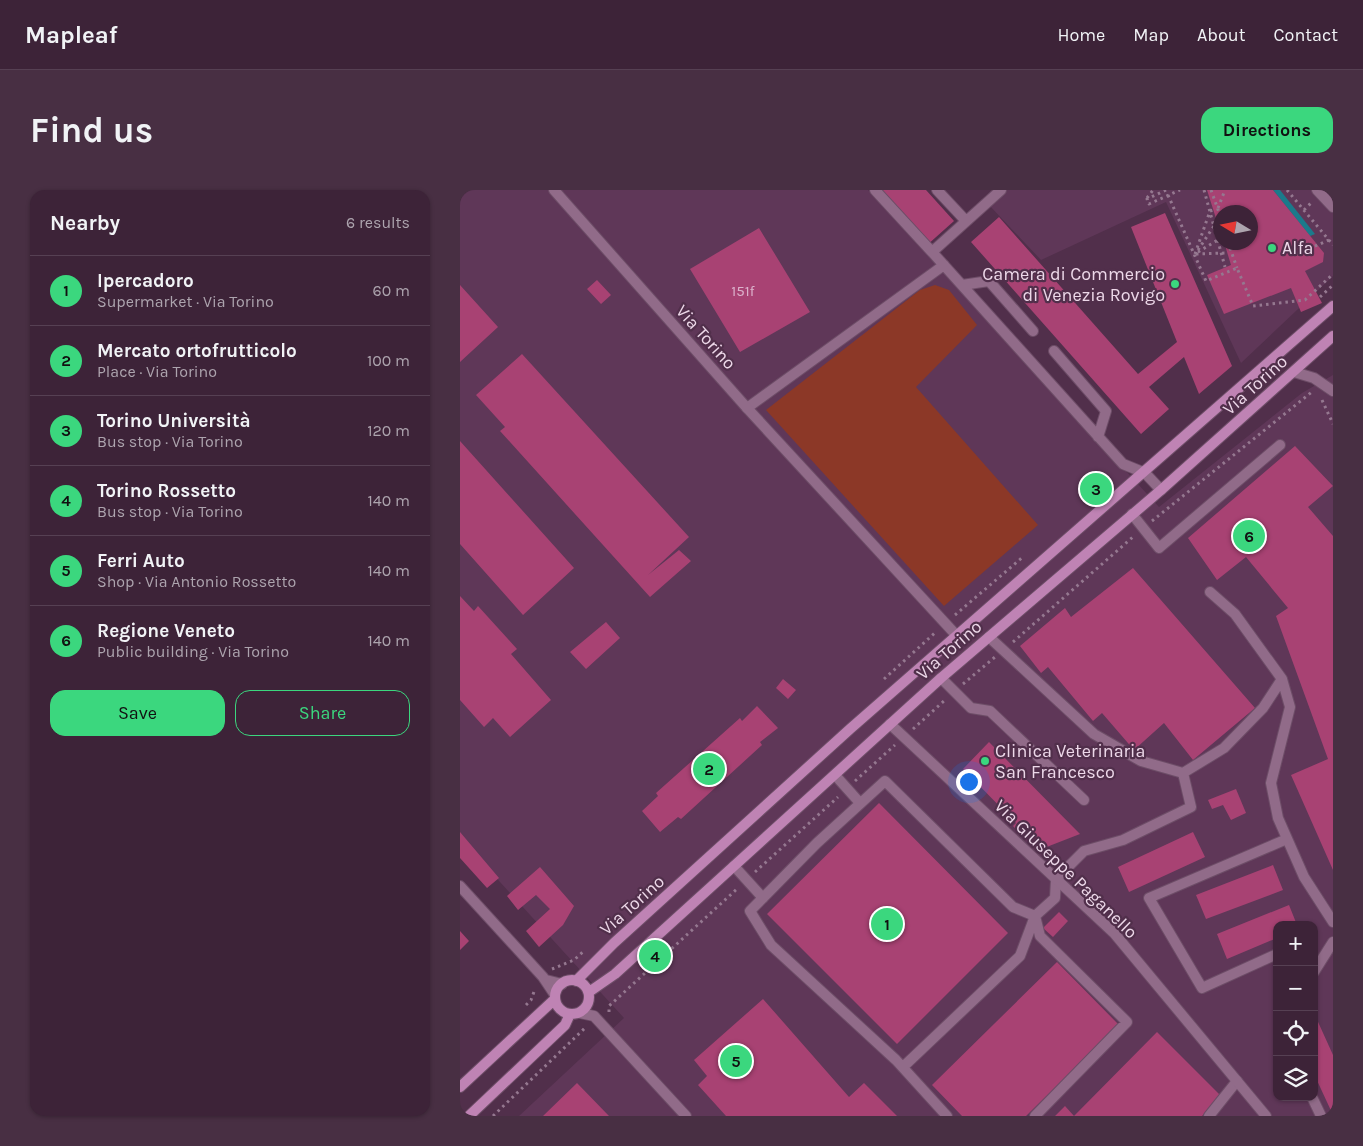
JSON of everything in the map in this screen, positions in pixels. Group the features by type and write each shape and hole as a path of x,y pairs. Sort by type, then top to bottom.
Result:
{"street":[{"name":"Via Torino","path":"554,190 747,408 957,636"},
{"path":"875,190 1123,464 1145,473 1161,490"},
{"path":"937,190 966,221"},
{"path":"932,252 1001,190"},
{"path":"1317,190 1333,207"},
{"path":"747,408 944,265"},
{"path":"962,285 989,281 1033,331"},
{"name":"Via Torino","path":"576,980 614,943 776,796 1333,306"},
{"name":"Via Torino","path":"589,992 615,974 941,678 1161,490 1333,336"},
{"path":"1054,351 1106,411 1098,437"},
{"path":"1294,372 1314,378 1333,391"},
{"path":"1132,514 1160,548 1280,446"},
{"path":"1210,592 1235,614 1282,678 1290,706 1271,783 1278,818 1304,877 1333,922"},
{"path":"989,637 1094,734 1141,761 1183,773 1224,748 1263,708 1282,678"},
{"path":"941,678 971,708 990,711 1084,800"},
{"name":"Via Giuseppe Paganello","path":"890,724 1114,933 1266,1116"},
{"path":"903,1067 1020,956 1035,916 1055,898 1056,879 1084,851 1123,840 1191,807 1183,773"},
{"path":"835,775 860,804"},
{"path":"947,1116 903,1067 771,945 750,911 884,781 1013,907 1035,916"},
{"path":"1273,956 1202,988 1149,898 1287,839"},
{"path":"734,866 763,898"},
{"path":"460,886 546,980 559,1008 575,1014 594,1016 686,1116"},
{"path":"1035,916 1040,936 1127,1022 1035,1116"},
{"path":"1318,966 1333,942"},
{"path":"469,1116 575,1014 587,1006 589,992 584,985 576,980 562,984 546,980"},
{"path":"460,1087 555,997 562,984"},
{"path":"1209,1116 1237,1081"},
{"path":"1314,1101 1321,1116"}],"path":[{"path":"1147,199 1153,190"},
{"path":"1147,199 1166,190"},
{"path":"1147,199 1149,204 1180,190"},
{"path":"1204,190 1213,210"},
{"path":"1195,254 1213,210 1211,190"},
{"path":"1216,205 1225,190"},
{"path":"1287,190 1333,245"},
{"path":"1168,195 1206,282 1236,268"},
{"path":"1195,254 1213,230"},
{"path":"1297,254 1329,240"},
{"path":"1195,254 1213,242"},
{"path":"1220,250 1225,267"},
{"path":"1230,250 1236,268 1253,306 1305,300 1333,274"},
{"path":"1195,254 1221,254 1227,252"},
{"path":"554,967 574,960 587,949"},
{"path":"522,1008 535,992 534,986"},
{"path":"493,1116 588,1025 594,1030"}],"shaded area":[{"path":"460,190 868,190 1159,507 1302,393 1333,375 1333,1116 519,1116 624,1018 460,838"},
{"path":"1005,190 1333,190 1333,276 1241,363 1166,202 1041,260 989,205"},
{"path":"935,285 949,290 977,325 916,387 1038,525 944,606 766,410 920,290"}],"water":[{"path":"1273,190 1280,190 1315,234 1310,236"}],"building":[{"path":"876,190 926,190 954,221 926,246"},
{"name":"Alfa","path":"1207,190 1273,190 1324,253 1323,262 1305,271 1322,303 1301,312 1291,288 1224,314 1207,275 1231,265 1226,250 1258,250 1258,205 1213,205 1213,209"},
{"path":"1165,213 1232,366 1199,394 1184,357 1149,387 1169,409 1141,434 971,242 999,217 1138,374 1177,342 1131,227"},
{"path":"759,228 810,312 740,352 690,269"},
{"path":"597,280 611,295 601,304 587,289"},
{"path":"460,285 498,327 460,362"},
{"path":"522,354 689,537 648,575 679,550 691,561 650,597 500,431 505,427 476,395"},
{"path":"460,441 574,568 523,615 460,544"},
{"path":"1295,446 1333,486 1308,507 1333,536 1333,870 1291,775 1328,759 1276,616 1288,608 1246,557 1217,580 1188,538"},
{"path":"1133,568 1255,708 1193,760 1164,723 1134,750 1102,713 1093,721 1048,667 1041,673 1020,646 1065,608 1071,617"},
{"path":"460,596 474,611 478,606 517,649 511,654 551,700 510,737 493,718 484,727 460,700"},
{"path":"606,622 620,638 586,669 570,652"},
{"path":"783,679 796,690 788,699 776,688"},
{"path":"757,706 778,728 760,742 762,745 681,819 678,817 660,832 642,811 658,796 656,793 740,718 742,721"},
{"path":"989,742 1080,834 1038,852 1013,826 1016,823 963,769"},
{"path":"1236,789 1246,813 1231,820 1223,805 1212,809 1208,800"},
{"path":"879,803 1008,933 897,1044 767,914"},
{"path":"460,832 499,878 487,888 460,858"},
{"path":"1193,832 1205,857 1129,892 1118,867"},
{"path":"1273,865 1283,890 1206,919 1196,895"},
{"path":"540,867 574,906 563,925 539,947 526,931 550,909 536,895 518,910 507,896"},
{"path":"1289,905 1295,921 1273,921 1273,940 1227,959 1217,934"},
{"path":"1059,912 1068,921 1053,937 1043,928"},
{"path":"460,931 469,941 460,950"},
{"path":"1057,962 1119,1025 1026,1116 962,1116 932,1085"},
{"path":"763,999 849,1097 864,1083 897,1116 726,1116 698,1085 707,1076 694,1060"},
{"path":"1318,1022 1333,1055 1333,1115 1318,1083"},
{"path":"1157,1032 1221,1096 1202,1116 1074,1116"},
{"path":"577,1083 609,1116 543,1116"},
{"path":"1065,1106 1074,1116 1055,1116"}],"place":[{"name":"Alfa","path":"1272,248"},
{"name":"Camera di Commercio di Venezia Rovigo","path":"1175,284"},
{"name":"Torino Università","path":"1096,489"},
{"name":"Regione Veneto","path":"1249,536"},
{"name":"Clinica Veterinaria San Francesco","path":"985,761"},
{"name":"Mercato ortofrutticolo","path":"709,769"},
{"name":"Ipercadoro","path":"887,924"},
{"name":"Torino Rossetto","path":"655,956"},
{"name":"Ferri Auto","path":"736,1061"}]}
